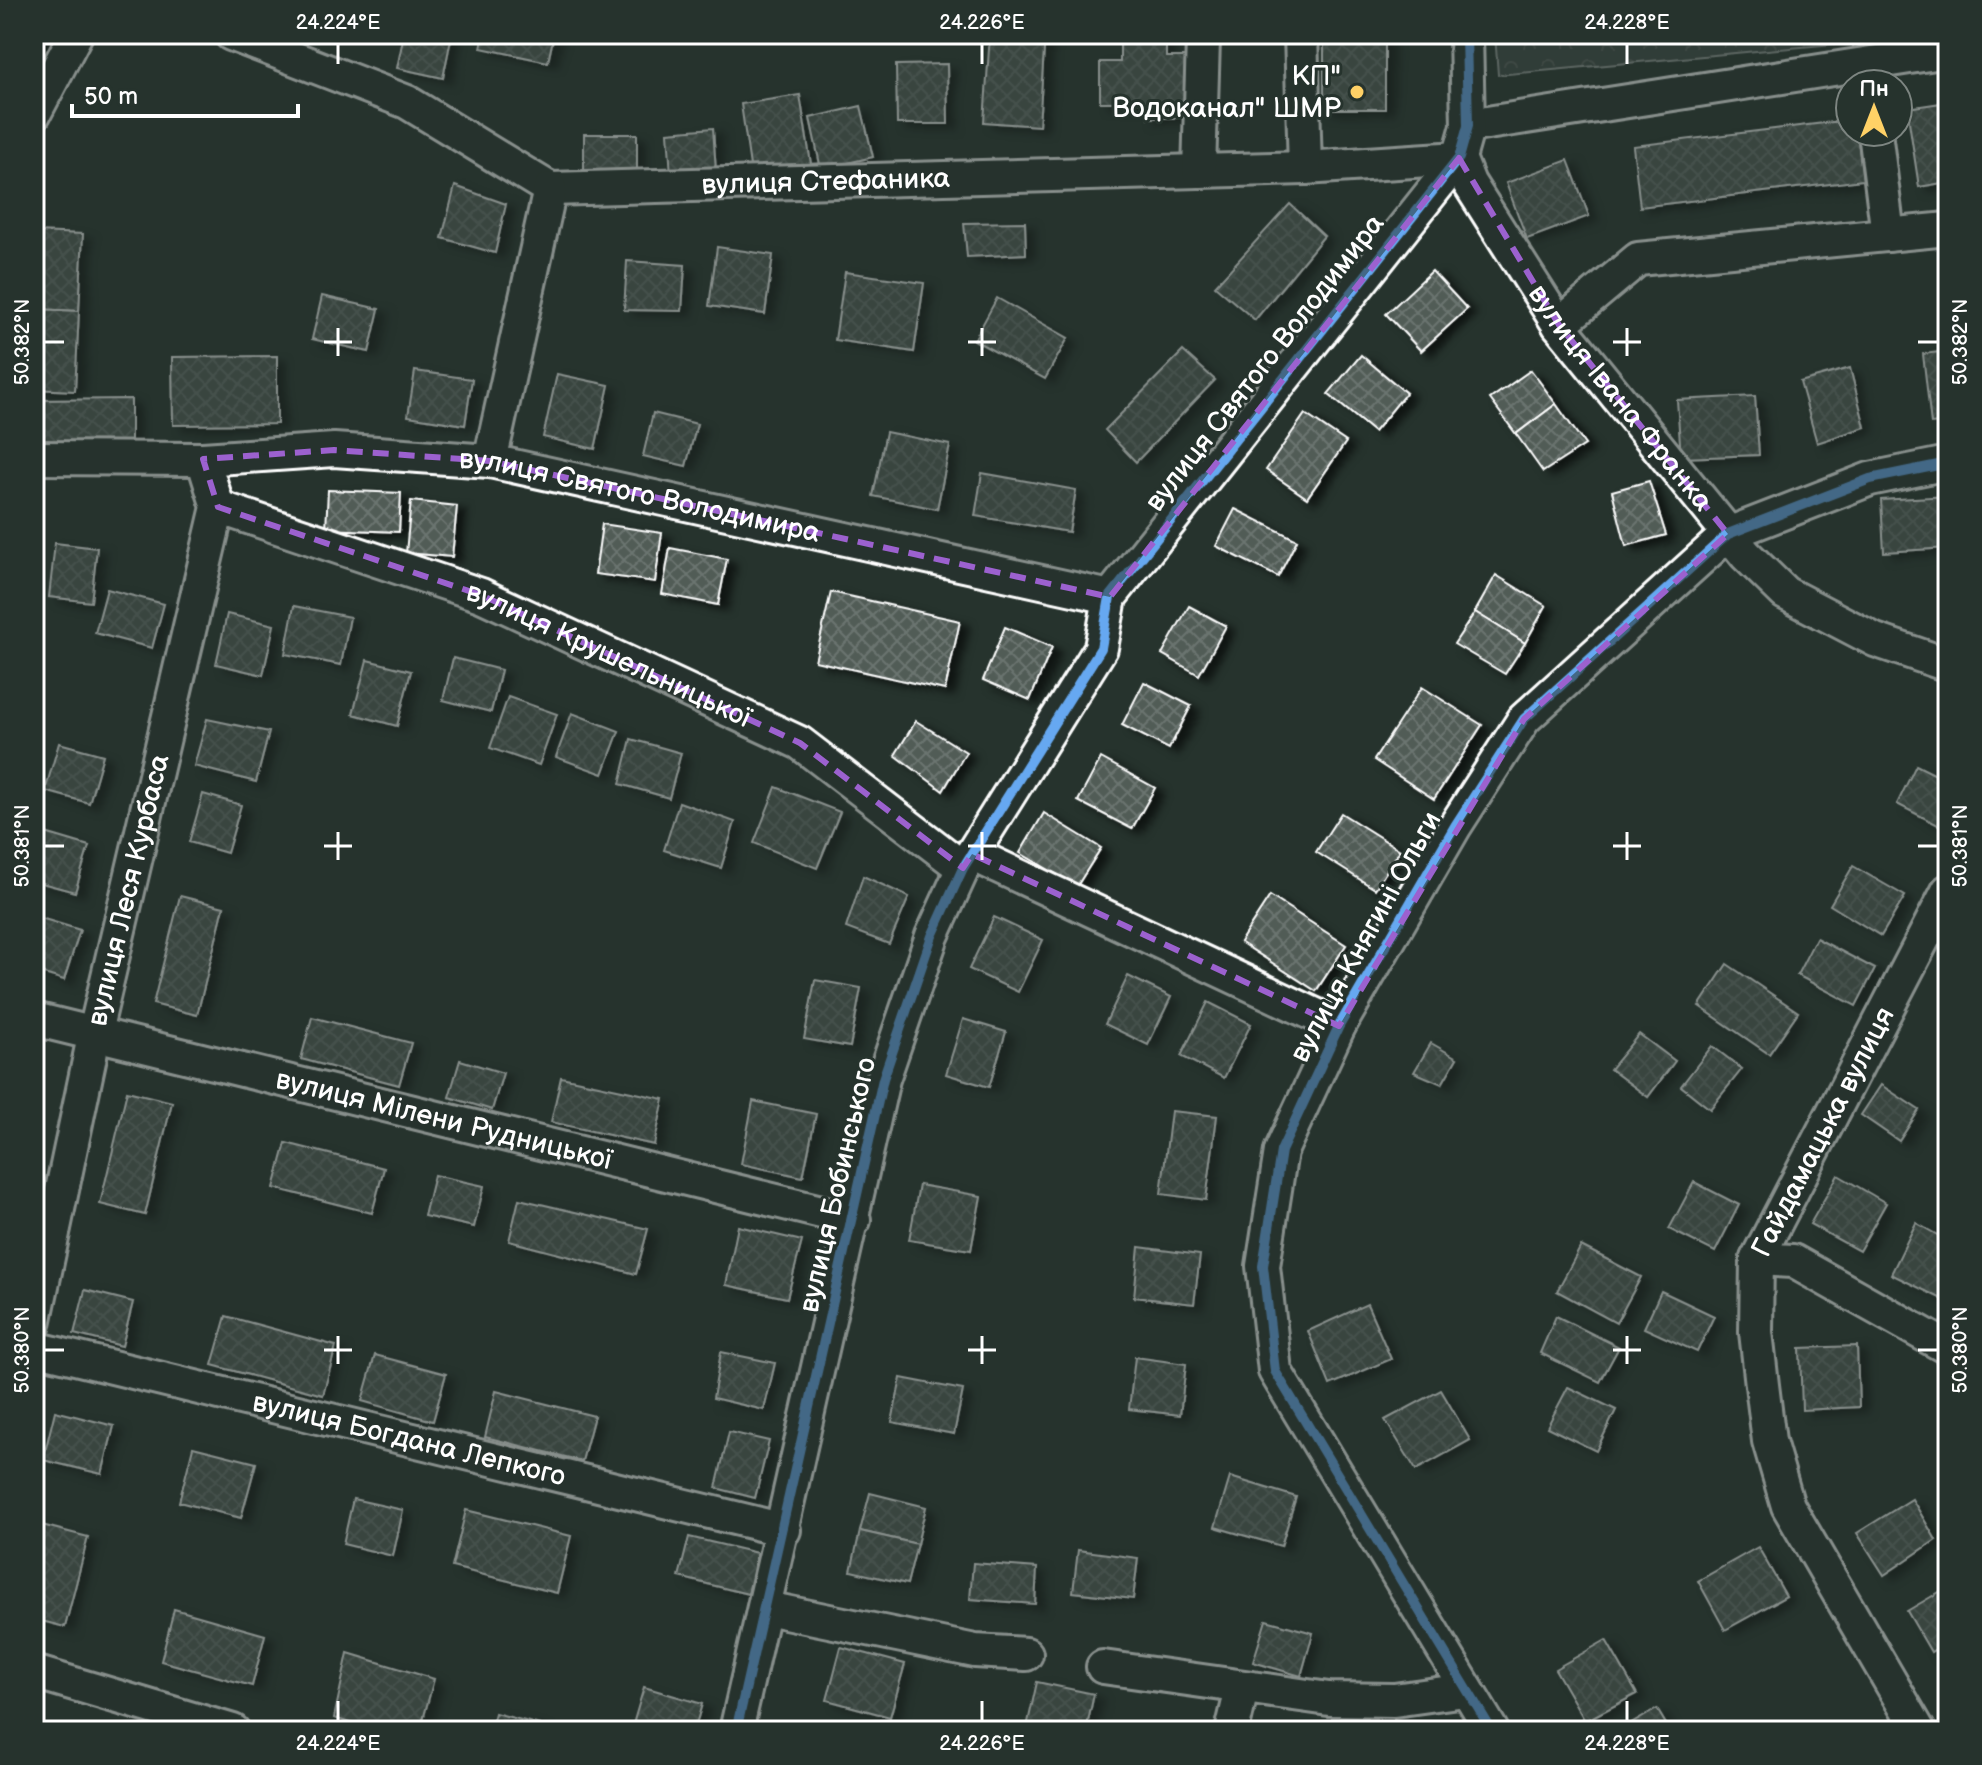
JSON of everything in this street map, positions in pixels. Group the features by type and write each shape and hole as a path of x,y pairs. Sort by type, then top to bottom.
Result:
{"street":[{"path":"34,114 76,34"},
{"path":"231,34 407,102 550,189 490,461"},
{"path":"1301,34 1305,168"},
{"path":"1459,158 1468,126 1466,34"},
{"path":"1199,171 1203,40"},
{"path":"1886,68 1948,51"},
{"path":"1468,126 1834,78"},
{"path":"1877,148 1888,235"},
{"name":"вулиця Стефаника","path":"550,189 1305,168 1459,158"},
{"name":"вулиця Івана Франка","path":"1459,158 1469,183 1559,325 1728,534 1785,593 1875,640 1948,665"},
{"name":"вулиця Святого Володимира","path":"34,458 203,459 334,450 490,461 1110,597 1459,158"},
{"path":"1559,325 1638,259 1948,229"},
{"path":"203,459 218,507"},
{"name":"вулиця Княгині Ольги","path":"1492,1731 1275,1371 1263,1266 1281,1151 1339,1026 1455,826 1524,719 1728,534 1870,479 1948,463"},
{"name":"вулиця Крушельницької","path":"218,507 481,595 800,743 967,861 1339,1026"},
{"name":"вулиця Леся Курбаса","path":"34,1324 95,1032 218,507"},
{"name":"вулиця Бобинського","path":"736,1731 854,1220 883,1079 932,936 967,861 1101,648 1110,597"},
{"name":"Гайдамацька вулиця","path":"1919,1731 1788,1506 1769,1441 1756,1332 1757,1259 1948,891"},
{"name":"вулиця Мілени Рудницької","path":"34,1019 854,1220"},
{"path":"1757,1259 1793,1261 1948,1348"},
{"name":"вулиця Богдана Лепкого","path":"34,1348 784,1530"},
{"path":"766,1608 975,1651 1026,1654"},
{"path":"1103,1667 1329,1699 1394,1700 1465,1690"},
{"path":"34,1672 233,1731"},
{"path":"1232,1731 1242,1689"}],"highlighted area":[{"path":"1459,158 1559,325 1728,534 1524,719 1339,1026 972,854 963,868 800,743 481,595 218,507 203,459 334,450 490,461 1110,597"}],"green space":[{"path":"1495,34 1941,34 1498,75"}],"building":[{"path":"34,34 44,36 34,88"},
{"path":"404,34 452,34 443,78 397,68"},
{"path":"484,34 554,34 548,62 481,48"},
{"path":"990,34 1045,34 1039,126 984,122"},
{"path":"1120,34 1166,34 1166,57 1187,57 1188,118 1148,118 1147,102 1100,102 1100,62 1120,62"},
{"path":"1324,34 1385,34 1385,109 1324,109"},
{"path":"947,64 948,124 897,124 896,65"},
{"path":"800,95 811,164 751,173 741,104"},
{"path":"1948,102 1948,182 1919,187 1913,148 1914,107"},
{"path":"861,106 873,157 821,169 810,118"},
{"path":"1834,122 1834,148 1859,148 1863,180 1640,207 1633,146"},
{"path":"713,128 716,171 671,175 668,132"},
{"path":"584,134 637,134 637,180 584,180"},
{"path":"1568,160 1589,216 1527,239 1506,183"},
{"path":"455,186 506,204 495,253 442,238"},
{"path":"1290,204 1324,236 1255,320 1215,286"},
{"path":"1025,222 1026,254 967,257 964,223"},
{"path":"36,232 83,234 79,311 34,309"},
{"path":"717,247 773,255 765,314 709,306"},
{"path":"627,261 685,265 682,311 624,310"},
{"path":"1432,271 1467,309 1421,351 1386,314"},
{"path":"845,272 924,283 914,352 835,340"},
{"path":"322,296 379,309 369,352 312,339"},
{"path":"997,298 1068,338 1045,379 974,340"},
{"path":"34,309 79,311 75,391 34,389"},
{"path":"1183,351 1215,380 1136,462 1105,430"},
{"path":"1948,351 1948,422 1931,424 1923,354"},
{"path":"1361,355 1406,393 1374,432 1328,394"},
{"path":"277,356 277,424 173,425 172,357"},
{"path":"1850,368 1865,427 1817,443 1800,382"},
{"path":"1531,370 1556,404 1516,434 1490,399"},
{"path":"415,371 472,379 465,425 408,416"},
{"path":"557,374 609,385 595,449 543,437"},
{"path":"1755,396 1759,455 1681,458 1677,400"},
{"path":"131,399 131,441 35,441 35,400"},
{"path":"1556,404 1585,445 1543,472 1516,434"},
{"path":"653,413 697,424 686,466 643,456"},
{"path":"1305,414 1346,442 1307,498 1266,470"},
{"path":"886,432 950,445 937,509 873,496"},
{"path":"982,473 1076,490 1069,532 975,516"},
{"path":"1649,481 1666,535 1626,546 1612,491"},
{"path":"328,490 401,493 399,532 326,529"},
{"path":"1948,496 1948,548 1884,552 1881,500"},
{"path":"411,501 457,506 452,557 406,553"},
{"path":"1235,509 1297,540 1278,577 1216,546"},
{"path":"602,524 662,533 655,582 595,574"},
{"path":"55,543 97,548 91,602 49,597"},
{"path":"670,548 727,559 718,605 662,594"},
{"path":"1496,575 1546,606 1525,643 1475,612"},
{"path":"107,589 164,604 152,648 95,633"},
{"path":"831,592 960,621 945,690 815,661"},
{"path":"294,606 350,617 341,665 285,654"},
{"path":"1189,606 1226,626 1199,675 1162,654"},
{"path":"1475,612 1525,643 1505,674 1454,644"},
{"path":"227,614 274,625 263,675 216,664"},
{"path":"1005,627 1052,647 1030,700 983,680"},
{"path":"453,658 501,670 491,712 443,700"},
{"path":"367,660 411,671 397,726 353,714"},
{"path":"1144,682 1191,706 1169,749 1122,725"},
{"path":"1422,687 1482,725 1434,799 1374,760"},
{"path":"508,697 557,714 539,765 490,748"},
{"path":"572,713 619,731 603,774 556,757"},
{"path":"207,719 269,732 256,782 194,766"},
{"path":"916,721 966,752 943,791 895,755"},
{"path":"631,739 681,753 669,798 620,784"},
{"path":"59,743 103,755 89,803 45,791"},
{"path":"1101,758 1155,788 1132,829 1078,801"},
{"path":"1916,765 1948,781 1948,804 1938,825 1897,804"},
{"path":"776,787 840,812 817,868 754,843"},
{"path":"203,794 241,805 227,853 189,842"},
{"path":"679,802 735,822 721,868 664,850"},
{"path":"1044,813 1101,848 1077,886 1020,853"},
{"path":"1341,813 1400,850 1375,889 1316,852"},
{"path":"42,832 89,846 75,892 34,881 34,860"},
{"path":"1853,866 1905,896 1881,936 1830,905"},
{"path":"863,876 909,897 889,944 846,928"},
{"path":"180,896 224,907 197,1015 153,1004"},
{"path":"1270,896 1346,945 1316,991 1240,942"},
{"path":"34,916 80,930 64,980 34,971"},
{"path":"994,917 1043,940 1018,992 969,969"},
{"path":"1816,938 1875,969 1856,1006 1797,975"},
{"path":"1727,964 1798,1012 1769,1054 1699,1006"},
{"path":"1128,976 1171,997 1148,1045 1105,1024"},
{"path":"815,980 861,988 850,1047 804,1039"},
{"path":"1208,1002 1251,1024 1224,1078 1181,1056"},
{"path":"312,1017 411,1043 399,1085 301,1059"},
{"path":"963,1019 1006,1032 989,1087 946,1074"},
{"path":"1639,1034 1675,1061 1648,1097 1610,1069"},
{"path":"1431,1043 1457,1058 1442,1084 1414,1072"},
{"path":"1712,1046 1742,1069 1710,1109 1681,1086"},
{"path":"460,1060 503,1073 492,1110 449,1097"},
{"path":"561,1077 664,1099 654,1145 551,1122"},
{"path":"1881,1085 1919,1110 1899,1141 1861,1115"},
{"path":"127,1091 172,1102 145,1215 100,1204"},
{"path":"753,1101 816,1114 803,1177 741,1164"},
{"path":"1171,1111 1217,1116 1206,1200 1161,1194"},
{"path":"286,1143 384,1168 372,1213 274,1188"},
{"path":"434,1175 484,1186 474,1227 424,1216"},
{"path":"1838,1175 1886,1203 1859,1251 1810,1224"},
{"path":"1694,1182 1739,1205 1715,1252 1669,1229"},
{"path":"919,1185 981,1196 971,1250 909,1240"},
{"path":"519,1199 648,1229 636,1274 509,1241"},
{"path":"1916,1223 1948,1241 1946,1301 1891,1274"},
{"path":"738,1226 802,1241 787,1298 726,1285"},
{"path":"1581,1246 1641,1277 1616,1323 1557,1291"},
{"path":"1139,1247 1200,1255 1194,1304 1134,1297"},
{"path":"85,1290 133,1302 122,1346 74,1334"},
{"path":"1661,1291 1714,1316 1697,1352 1644,1328"},
{"path":"1367,1304 1391,1359 1330,1385 1308,1331"},
{"path":"226,1316 336,1346 323,1395 212,1365"},
{"path":"1556,1316 1619,1347 1600,1382 1540,1353"},
{"path":"1857,1346 1859,1407 1802,1410 1800,1348"},
{"path":"721,1352 775,1363 764,1410 713,1398"},
{"path":"375,1355 446,1374 433,1421 362,1401"},
{"path":"1135,1357 1186,1364 1180,1415 1129,1409"},
{"path":"901,1378 963,1390 954,1434 892,1422"},
{"path":"1568,1387 1616,1410 1596,1451 1547,1427"},
{"path":"1441,1390 1470,1440 1416,1470 1385,1420"},
{"path":"496,1391 594,1416 582,1461 485,1437"},
{"path":"55,1411 114,1426 102,1474 43,1460"},
{"path":"729,1432 769,1441 755,1498 716,1488"},
{"path":"193,1447 256,1463 241,1518 179,1502"},
{"path":"1230,1477 1296,1497 1281,1546 1215,1527"},
{"path":"870,1493 926,1507 917,1544 860,1531"},
{"path":"353,1499 403,1510 393,1556 343,1544"},
{"path":"1912,1499 1936,1540 1884,1575 1857,1533"},
{"path":"466,1510 571,1536 557,1593 452,1567"},
{"path":"34,1523 88,1537 65,1627 34,1619"},
{"path":"860,1531 917,1544 907,1584 851,1571"},
{"path":"689,1537 757,1553 748,1594 679,1577"},
{"path":"1758,1547 1786,1596 1725,1630 1698,1581"},
{"path":"1078,1550 1138,1558 1133,1599 1073,1592"},
{"path":"973,1563 1037,1568 1035,1604 970,1599"},
{"path":"1948,1587 1948,1641 1931,1652 1907,1611"},
{"path":"174,1609 265,1635 252,1686 161,1661"},
{"path":"1266,1620 1313,1633 1301,1676 1253,1662"},
{"path":"1606,1640 1637,1694 1585,1721 1555,1669"},
{"path":"841,1647 905,1664 890,1717 827,1700"},
{"path":"348,1653 434,1679 420,1731 376,1731 334,1718"},
{"path":"1037,1682 1094,1694 1086,1731 1027,1727"},
{"path":"644,1687 702,1704 694,1731 631,1731"},
{"path":"1657,1709 1670,1731 1619,1731"},
{"path":"495,1713 540,1725 539,1731 490,1731"}],"cycle path":[{"path":"736,1731 883,1079 932,936 963,868 1101,648 1110,597 1459,158 1468,126 1466,34"},
{"path":"1492,1731 1275,1371 1263,1266 1281,1151 1339,1026 1455,826 1524,719 1728,534 1870,479 1948,463"}],"place":[{"name":"КП\" Водоканал\" ШМР","path":"1357,92"}]}
